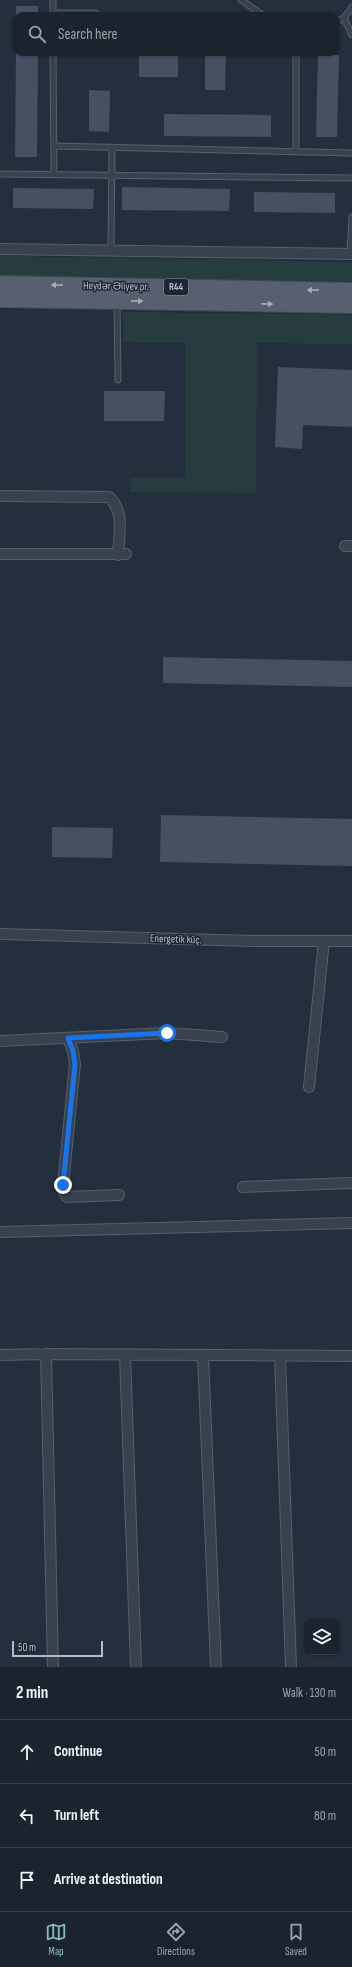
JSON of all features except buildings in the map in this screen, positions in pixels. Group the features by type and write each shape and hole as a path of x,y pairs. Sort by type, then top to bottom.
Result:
{"main road":[{"name":"Heydər Əliyev pr.","path":"0,284 352,290"},
{"name":"Heydər Əliyev pr.","path":"0,300 352,305"}],"street":[{"path":"0,249 351,254"},
{"path":"0,496 109,497 116,503 120,514 122,554 0,554"},
{"name":"Energetik küç.","path":"0,934 254,942 352,941"},
{"path":"309,1087 324,941"},
{"path":"0,1041 167,1033 222,1037"},
{"path":"68,1038 73,1051 75,1064 63,1185 64,1193 67,1197 119,1195"},
{"path":"244,1187 352,1183"},
{"path":"0,1232 352,1223"},
{"path":"46,1354 53,1667"},
{"path":"125,1354 136,1667"},
{"path":"0,1355 125,1354 203,1356 352,1356"},
{"path":"203,1356 216,1667"},
{"path":"280,1356 291,1667"}],"lane":[{"path":"53,0 53,12"},
{"path":"241,0 258,12"},
{"path":"340,20 344,18 352,7"},
{"path":"344,18 352,35"},
{"path":"54,56 54,174"},
{"path":"296,56 296,152"},
{"path":"54,146 352,152"},
{"path":"111,250 112,148"},
{"path":"0,174 352,178"},
{"path":"351,254 352,217"},
{"path":"116,301 118,380"}],"green space":[{"path":"0,256 352,262 352,283 0,276"},
{"path":"123,312 352,315 352,344 257,343 256,493 130,492 130,478 185,477 185,343 124,342"}],"route":[{"path":"63,1185 75,1064 73,1051 68,1038 167,1033"}]}
